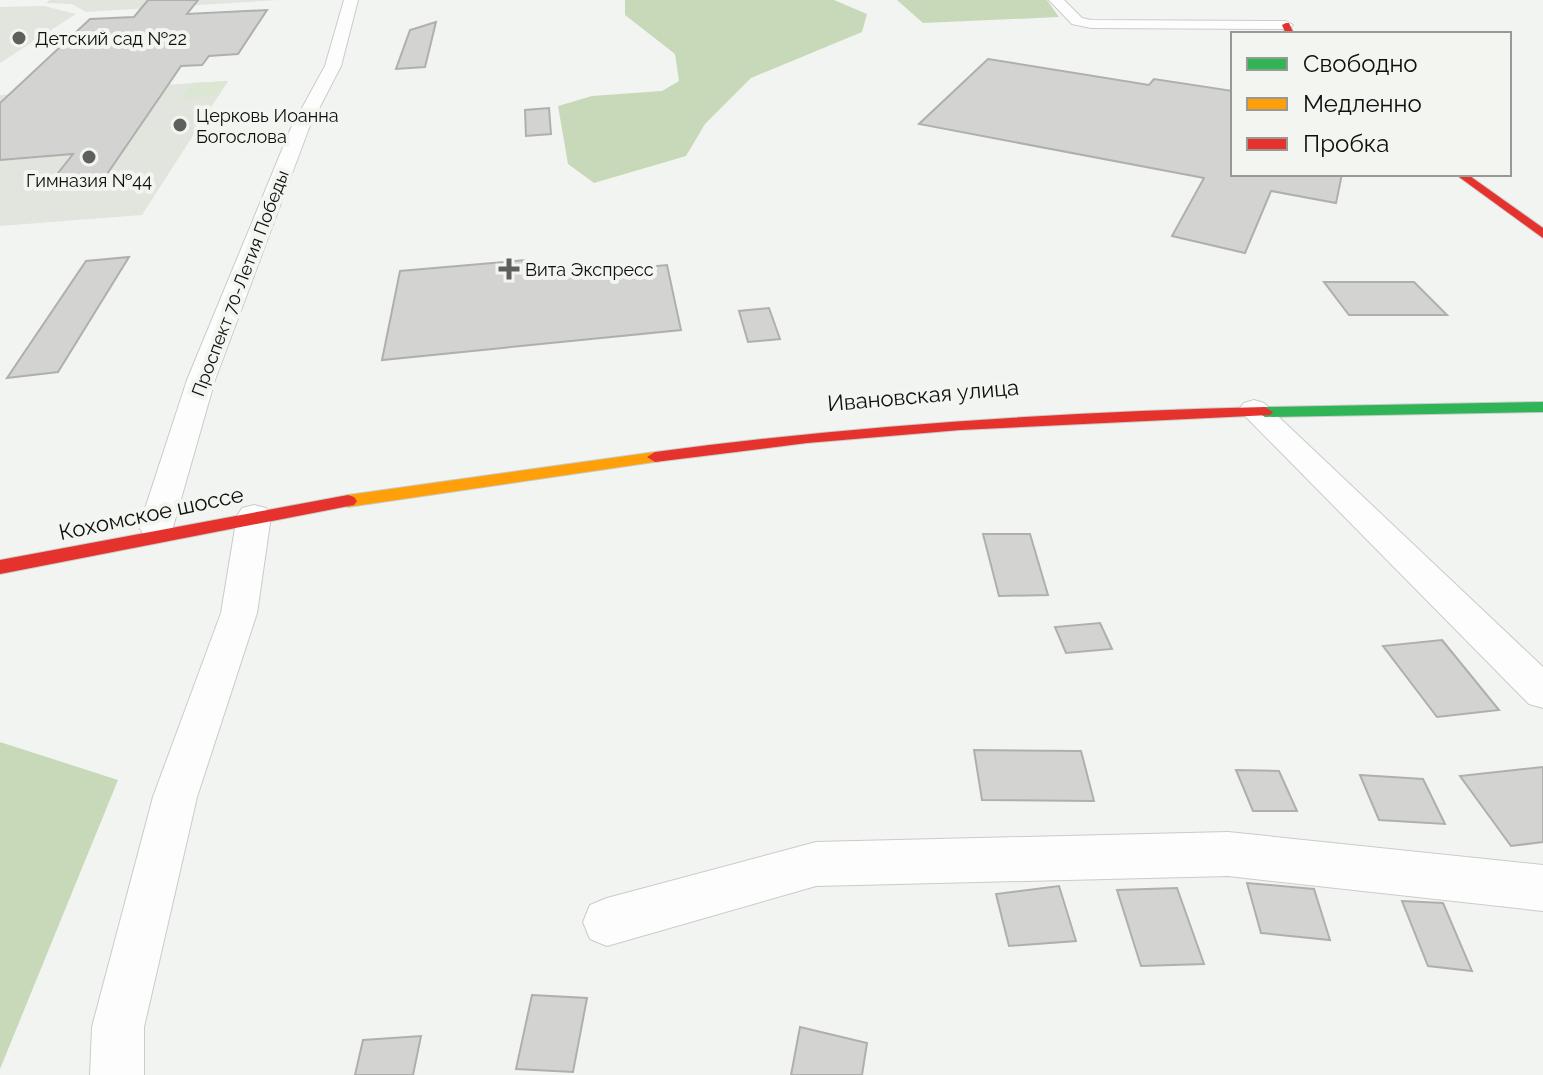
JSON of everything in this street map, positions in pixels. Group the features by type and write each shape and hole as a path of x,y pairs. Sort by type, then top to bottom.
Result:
{"main road":[{"path":"1463,176 1543,234"},
{"name":"Ивановская улица","path":"312,503 724,439 915,418 1244,395 1543,392"},
{"path":"312,503 780,439 978,421 1254,409 1543,407"},
{"name":"Кохомское шоссе","path":"0,567 312,503"},
{"name":"Кохомское шоссе","path":"0,554 154,534 312,503"}],"street":[{"name":"Проспект 70-Летия Победы","path":"154,534 201,380 300,128 333,66 351,0"},
{"path":"1056,0 1077,21 1091,24 1288,30"},
{"path":"1269,8 1288,30"},
{"path":"1254,409 1543,692"},
{"path":"117,1075 122,1011 175,797 239,613 254,516"},
{"path":"607,922 816,864 1228,854 1543,888"}],"shaded area":[{"path":"50,0 279,0 86,12 72,4 46,3"},
{"name":"Детский сад №22","path":"44,6 76,14 0,63 0,7"},
{"name":"Гимназия №44","path":"228,81 142,215 0,226 0,95"}],"green space":[{"path":"625,0 834,0 867,14 862,32 751,78 705,124 686,156 594,183 568,164 558,106 592,96 662,91 679,81 675,54 625,15"},
{"path":"897,0 1047,0 1059,17 923,23"},
{"path":"228,81 218,96 180,99 192,83"},
{"path":"0,742 118,780 0,1069"}],"building":[{"path":"148,0 198,0 187,14 267,10 238,54 209,56 202,65 181,66 105,177 51,182 73,154 0,160 0,103 90,19 134,17"},
{"path":"436,22 425,67 396,69 410,30"},
{"path":"988,59 1149,85 1154,79 1231,91 1231,176 1342,176 1336,203 1271,191 1245,253 1172,236 1204,178 919,124"},
{"path":"549,108 551,134 526,136 525,110"},
{"path":"129,257 58,372 7,378 86,261"},
{"path":"526,260 526,278 667,265 681,330 382,360 400,271"},
{"path":"1324,282 1414,282 1447,315 1349,315"},
{"path":"769,308 780,339 748,342 739,311"},
{"path":"983,534 1030,534 1048,595 999,596"},
{"path":"1100,623 1112,649 1066,653 1055,627"},
{"path":"1442,640 1499,710 1437,717 1383,646"},
{"path":"974,750 1081,751 1094,801 982,800"},
{"path":"1543,767 1543,842 1511,846 1460,776"},
{"path":"1236,770 1279,771 1297,811 1253,811"},
{"path":"1360,775 1423,779 1445,824 1379,820"},
{"path":"1247,883 1314,889 1330,940 1261,933"},
{"path":"1059,886 1076,941 1009,946 996,894"},
{"path":"1177,888 1204,964 1141,966 1117,890"},
{"path":"1402,901 1443,903 1472,971 1428,966"},
{"path":"532,995 587,998 573,1072 516,1069"},
{"path":"800,1027 867,1043 862,1075 791,1075"},
{"path":"421,1036 413,1075 355,1075 363,1040"}],"traffic: fast":[{"path":"1265,412 1543,407"}],"traffic: slow":[{"path":"348,501 655,457"}],"traffic: jam":[{"path":"1286,25 1289,32"},
{"path":"1463,176 1543,234"},
{"path":"655,457 807,438 960,425 1112,416 1265,412"},
{"path":"0,567 348,501"}],"place":[{"name":"Детский сад №22","path":"19,38"},
{"name":"Церковь Иоанна Богослова","path":"180,125"},
{"name":"Гимназия №44","path":"89,157"},
{"name":"Вита Экспресс","path":"509,269"}]}
